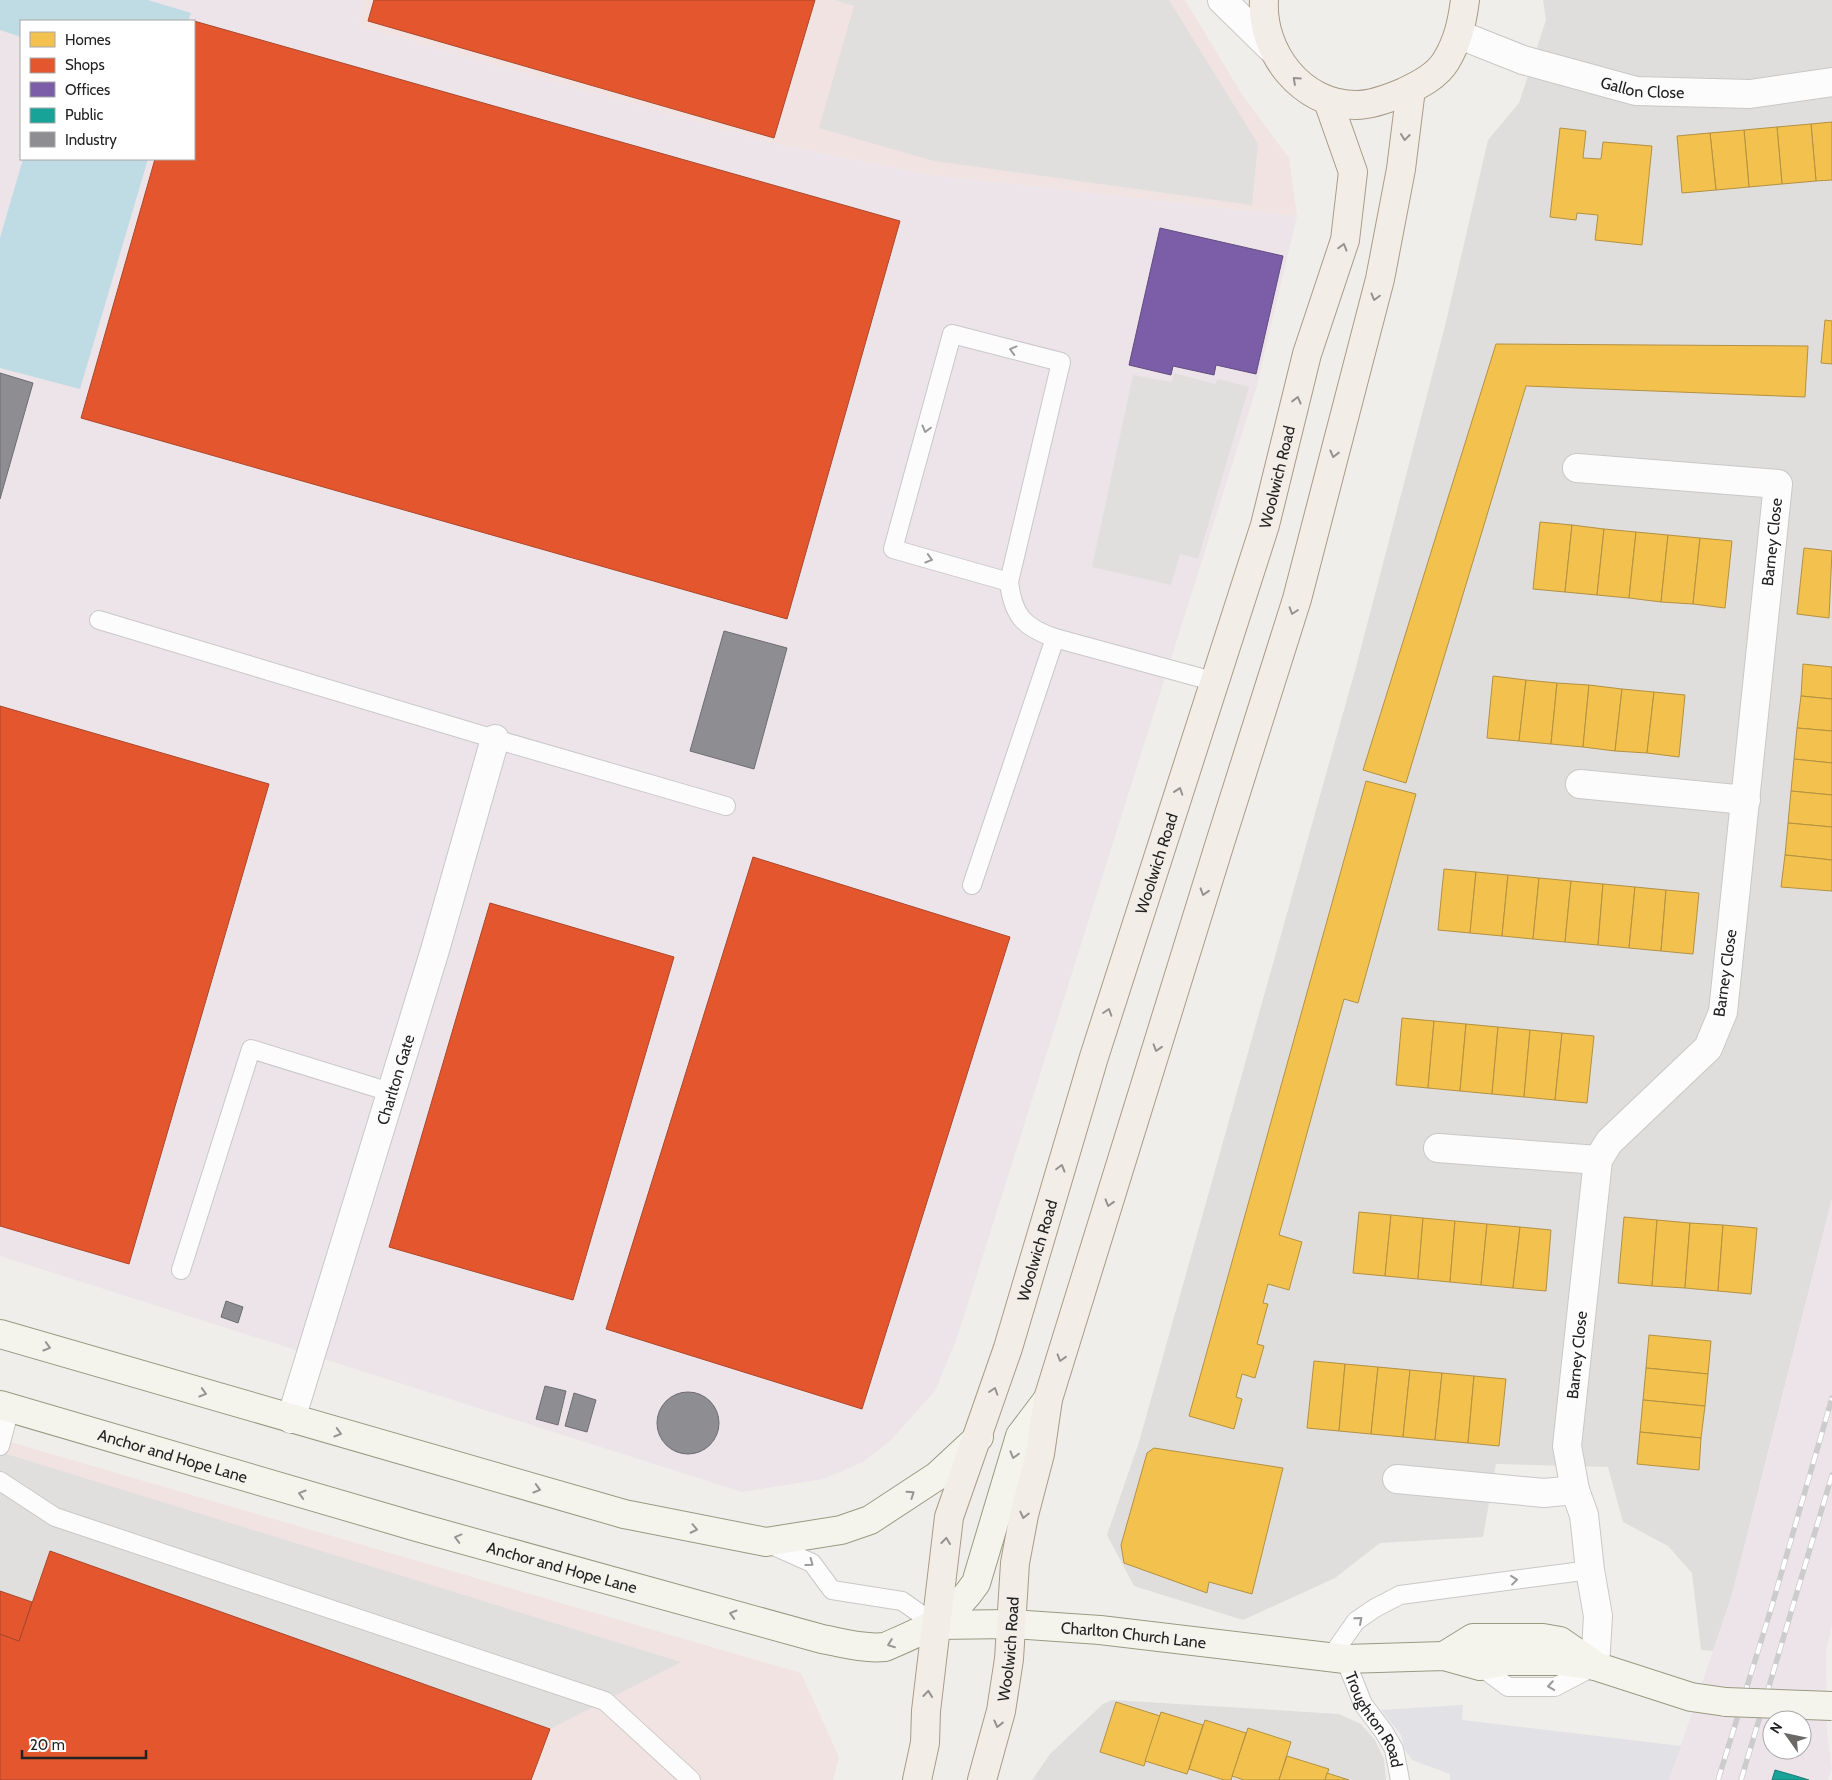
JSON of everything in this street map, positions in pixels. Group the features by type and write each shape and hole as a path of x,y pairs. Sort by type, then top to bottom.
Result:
{"main road":[{"path":"1264,0 1263,16 1273,50 1282,65 1296,81 1328,101 1357,105 1391,97 1411,89 1426,81 1445,63 1460,35 1465,0"},
{"name":"Woolwich Road","path":"982,1780 1001,1711 1011,1624 1015,1563 1024,1515 1040,1454 1048,1399 1297,599 1380,279 1401,169 1411,89"},
{"name":"Woolwich Road","path":"917,1780 925,1743 926,1711 949,1517 979,1437 1008,1348 1099,1039 1265,526 1307,354 1345,240 1352,172 1328,101"}],"street":[{"path":"1222,0 1273,50"},
{"name":"Gallon Close","path":"1460,35 1523,60 1636,91 1750,94 1832,82"},
{"name":"Barney Close","path":"1577,468 1778,484 1723,1012 1708,1048 1609,1142 1598,1160 1567,1446 1575,1490 1584,1515 1590,1570 1598,1616 1595,1666"},
{"name":"Charlton Gate","path":"291,1420 435,950 495,739"},
{"path":"1580,784 1746,800"},
{"path":"1438,1148 1598,1160"},
{"path":"0,1334 291,1420 624,1514 766,1542 841,1530 870,1520 937,1476 979,1437"},
{"name":"Woolwich Road","path":"936,1625 962,1603 976,1583 1020,1436 1048,1399"},
{"name":"Anchor and Hope Lane","path":"5,1406 417,1527 822,1639 861,1647 885,1647 936,1625"},
{"path":"1397,1479 1544,1493 1575,1490"},
{"name":"Charlton Church Lane","path":"936,1625 1011,1624 1100,1630 1337,1659 1444,1656 1480,1666 1507,1661 1537,1660 1595,1666 1691,1697 1832,1706"},
{"name":"Charlton Church Lane","path":"1444,1656 1473,1638 1543,1638 1560,1640 1595,1666"}],"lane":[{"path":"1008,582 893,549 952,334 1060,362 1008,582 1011,602 1021,620 1039,633 1216,682"},
{"path":"99,620 726,806"},
{"path":"972,885 1055,638"},
{"path":"181,1270 251,1049 390,1092"},
{"path":"0,1446 5,1406"},
{"path":"0,1481 55,1517 605,1701 691,1780"},
{"path":"766,1542 812,1562 832,1590 902,1601 936,1625"},
{"path":"1337,1659 1356,1621 1375,1608 1400,1595 1590,1570"},
{"name":"Troughton Road","path":"1337,1659 1363,1704 1394,1749 1400,1780"}],"shaded area":[{"path":"0,0 364,0 359,26 776,144 925,174 1297,216 1256,389 957,1338 935,1391 890,1441 863,1462 824,1479 742,1492 0,1256"},
{"path":"364,0 1185,0 1243,96 1289,158 1297,216 925,174 776,144 359,26"},
{"path":"834,0 1169,0 1258,144 1252,205 934,161 819,128 854,6"},
{"path":"1543,0 1832,0 1832,1199 1732,1595 1713,1651 1701,1650 1692,1573 1668,1546 1623,1522 1608,1467 1496,1464 1483,1537 1380,1543 1335,1578 1243,1620 1134,1586 1107,1535 1139,1442 1356,667 1445,326 1488,140 1519,103 1546,20"},
{"path":"1174,373 1215,384 1218,379 1249,387 1198,559 1180,554 1171,585 1092,567 1133,375 1172,382"},
{"path":"1832,1199 1832,1625 1826,1651 1827,1731 1832,1769 1828,1780 1669,1780 1732,1595"},
{"path":"0,1439 801,1673 839,1757 833,1780 0,1780"},
{"path":"0,1452 681,1662 550,1729 50,1551 0,1690"},
{"path":"1112,1700 1339,1714 1361,1724 1375,1740 1384,1759 1386,1780 1032,1780 1050,1754 1103,1704"},
{"path":"1463,1705 1462,1720 1681,1746 1669,1780 1450,1780 1450,1774 1412,1760 1405,1750 1401,1735 1381,1710"}],"water":[{"path":"0,0 148,0 191,13 188,20 20,20 20,37 0,30"},
{"path":"23,160 148,160 80,389 0,368 0,238"}],"building: Homes":[{"path":"1832,122 1832,180 1816,181 1811,124"},
{"path":"1811,124 1816,181 1782,184 1777,127"},
{"path":"1777,127 1782,184 1749,187 1744,130"},
{"path":"1560,128 1586,131 1583,158 1601,159 1603,142 1652,146 1642,245 1595,240 1598,215 1577,213 1576,220 1550,217"},
{"path":"1744,130 1749,187 1716,190 1710,133"},
{"path":"1710,133 1716,190 1682,193 1677,136"},
{"path":"1825,320 1832,321 1832,364 1821,363"},
{"path":"1496,344 1808,346 1805,397 1526,386 1406,783 1363,770"},
{"path":"1540,522 1572,525 1565,592 1533,589"},
{"path":"1572,525 1604,529 1597,595 1565,592"},
{"path":"1604,529 1636,532 1629,598 1597,595"},
{"path":"1636,532 1668,535 1661,602 1629,598"},
{"path":"1668,535 1700,538 1693,604 1661,602"},
{"path":"1700,538 1732,541 1725,608 1693,604"},
{"path":"1804,548 1832,551 1829,618 1797,614"},
{"path":"1803,664 1832,667 1832,699 1801,696"},
{"path":"1493,676 1526,680 1519,741 1487,738"},
{"path":"1526,680 1557,683 1551,744 1519,741"},
{"path":"1557,683 1589,685 1583,747 1551,744"},
{"path":"1589,685 1622,689 1615,751 1583,747"},
{"path":"1622,689 1654,692 1647,753 1615,751"},
{"path":"1654,692 1685,695 1679,757 1647,753"},
{"path":"1801,696 1832,699 1832,731 1797,728"},
{"path":"1797,728 1832,731 1832,763 1794,759"},
{"path":"1794,759 1832,763 1832,795 1791,791"},
{"path":"1366,781 1416,794 1358,1003 1344,999 1279,1235 1302,1242 1289,1290 1268,1284 1263,1303 1268,1304 1257,1344 1264,1346 1255,1378 1242,1374 1236,1397 1242,1399 1234,1429 1189,1416"},
{"path":"1791,791 1832,795 1832,827 1788,823"},
{"path":"1788,823 1832,827 1832,860 1785,855"},
{"path":"1785,855 1832,860 1832,891 1781,887"},
{"path":"1444,869 1476,872 1470,933 1438,930"},
{"path":"1476,872 1508,875 1502,936 1470,933"},
{"path":"1508,875 1539,878 1533,939 1502,936"},
{"path":"1539,878 1571,881 1565,942 1533,939"},
{"path":"1571,881 1603,884 1598,945 1565,942"},
{"path":"1603,884 1635,887 1629,948 1598,945"},
{"path":"1635,887 1666,890 1661,951 1629,948"},
{"path":"1666,890 1699,893 1693,954 1661,951"},
{"path":"1402,1018 1434,1021 1428,1088 1396,1085"},
{"path":"1434,1021 1466,1024 1460,1091 1428,1088"},
{"path":"1466,1024 1498,1027 1492,1094 1460,1091"},
{"path":"1498,1027 1530,1030 1524,1097 1492,1094"},
{"path":"1530,1030 1562,1033 1555,1100 1524,1097"},
{"path":"1562,1033 1594,1036 1587,1103 1555,1100"},
{"path":"1359,1212 1391,1215 1385,1276 1353,1273"},
{"path":"1391,1215 1423,1218 1418,1279 1385,1276"},
{"path":"1624,1217 1657,1220 1652,1286 1618,1283"},
{"path":"1423,1218 1455,1221 1450,1282 1418,1279"},
{"path":"1657,1220 1690,1223 1685,1288 1652,1286"},
{"path":"1455,1221 1487,1224 1481,1285 1450,1282"},
{"path":"1690,1223 1723,1225 1718,1291 1685,1288"},
{"path":"1487,1224 1520,1227 1513,1288 1481,1285"},
{"path":"1723,1225 1757,1228 1751,1294 1718,1291"},
{"path":"1520,1227 1551,1230 1546,1291 1513,1288"},
{"path":"1649,1335 1711,1341 1708,1374 1646,1368"},
{"path":"1314,1361 1345,1364 1339,1431 1307,1428"},
{"path":"1345,1364 1378,1367 1371,1434 1339,1431"},
{"path":"1378,1367 1410,1370 1403,1437 1371,1434"},
{"path":"1646,1368 1708,1374 1705,1406 1643,1400"},
{"path":"1410,1370 1442,1373 1435,1440 1403,1437"},
{"path":"1442,1373 1474,1376 1468,1443 1435,1440"},
{"path":"1474,1376 1506,1379 1499,1446 1468,1443"},
{"path":"1643,1400 1705,1406 1701,1438 1640,1432"},
{"path":"1640,1432 1701,1438 1699,1470 1637,1464"},
{"path":"1154,1448 1283,1468 1252,1594 1209,1582 1207,1593 1124,1563 1121,1545 1147,1453"},
{"path":"1116,1702 1160,1716 1144,1766 1100,1752"},
{"path":"1161,1712 1203,1725 1187,1774 1145,1761"},
{"path":"1205,1720 1246,1733 1231,1780 1224,1780 1189,1769"},
{"path":"1248,1728 1291,1742 1279,1780 1244,1780 1232,1776"},
{"path":"1287,1756 1329,1769 1325,1780 1279,1780"},
{"path":"1327,1773 1349,1780 1325,1780"}],"building: Shops":[{"path":"374,0 815,0 774,138 368,21"},
{"path":"195,21 900,221 787,619 81,418 155,160 195,160"},
{"path":"0,706 269,784 129,1264 0,1226"},
{"path":"753,857 1010,937 862,1409 606,1329"},
{"path":"490,903 674,957 573,1300 389,1247"},
{"path":"50,1551 550,1729 531,1780 0,1780 0,1634 19,1641"},
{"path":"0,1591 32,1602 19,1641 0,1634"}],"building: Offices":[{"path":"1160,228 1283,256 1256,374 1216,365 1214,375 1173,366 1171,375 1129,365"}],"building: Public":[{"path":"1775,1770 1796,1776 1809,1780 1772,1780"}],"building: Industry":[{"path":"0,373 33,383 0,499"},
{"path":"724,631 787,648 754,769 690,751"},
{"path":"226,1301 243,1307 238,1323 221,1317"},
{"path":"545,1386 566,1391 558,1425 536,1419"},
{"path":"682,1392 694,1392 710,1401 717,1411 719,1423 717,1435 710,1445 694,1454 682,1454 671,1449 662,1440 657,1429 657,1417 662,1406 671,1397"},
{"path":"574,1393 596,1400 587,1432 565,1426"}],"railway":[{"path":"1718,1780 1771,1609 1832,1398"},
{"path":"1741,1780 1832,1475"}]}
